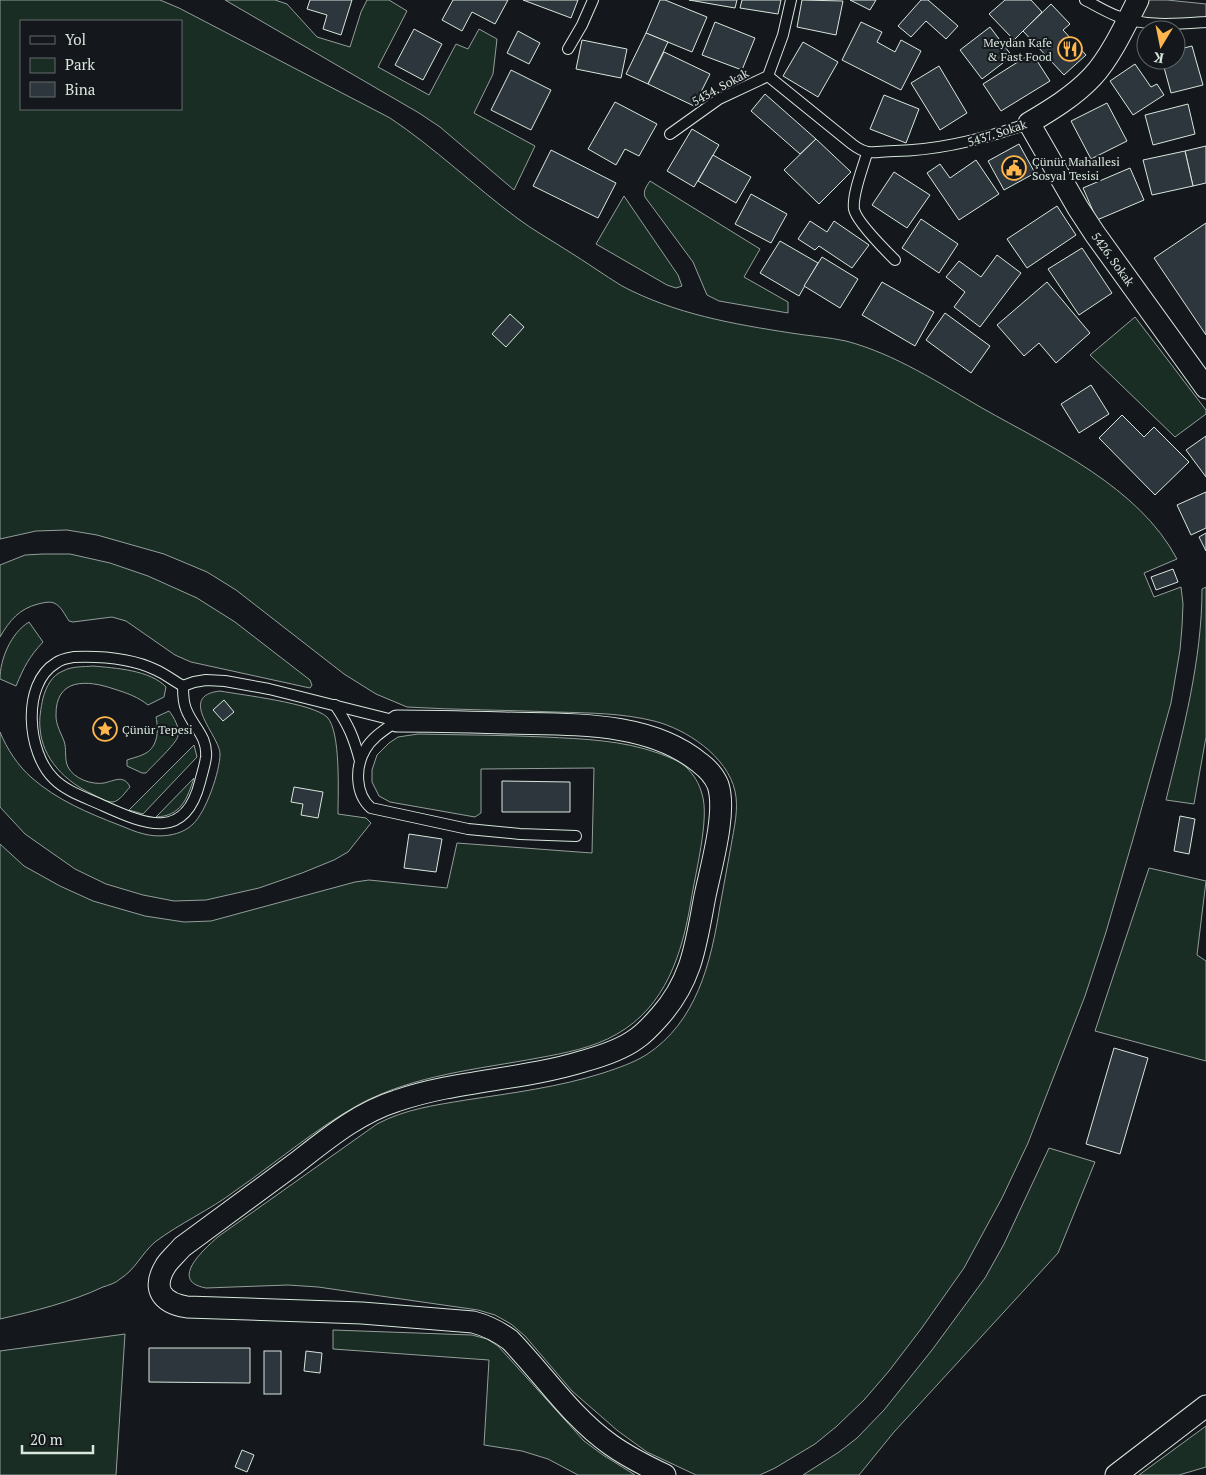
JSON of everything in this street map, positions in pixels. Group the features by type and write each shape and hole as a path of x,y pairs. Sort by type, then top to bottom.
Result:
{"street":[{"name":"5437. Sokak","path":"1029,123 1050,111 1094,76 1138,0"},
{"name":"5426. Sokak","path":"1029,123 1091,228 1206,388"},
{"path":"397,720 572,725 615,729 647,736 673,745 706,768 715,777 719,788 720,817 688,973 679,992 658,1018 638,1038 621,1048 551,1070 418,1094 393,1102 346,1125 182,1247 166,1264 160,1285 161,1294 174,1305 187,1307 362,1313 473,1322 486,1325 498,1330 510,1340 581,1420 610,1445 641,1464 665,1475"},
{"path":"1116,1475 1206,1406"}],"lane":[{"path":"568,50 593,0"},
{"name":"5434. Sokak","path":"670,134 719,99 768,76 783,35 791,0"},
{"path":"1085,0 1128,20 1162,24 1206,22"},
{"path":"768,76 852,144 867,153 855,195 854,212 895,260"},
{"name":"5437. Sokak","path":"867,153 920,151 958,145 976,141 1029,123"},
{"path":"86,656 130,662 157,670 183,686 185,708 203,738 206,747 206,758 198,790 192,804 184,814 174,821 164,824 144,821 112,810 71,791 53,779 44,764 34,740 31,722 36,690 43,676 54,663 63,659 86,656"},
{"path":"183,686 206,680 225,681 270,689 397,720"},
{"path":"335,705 354,738 360,761"},
{"path":"397,720 374,739 365,750 360,761 358,774 359,788 364,802 371,808 468,829 520,834 576,836"}],"green space":[{"path":"0,0 160,0 179,8 390,118 523,222 622,286 663,304 705,317 769,330 832,338 882,353 933,379 1091,471 1117,490 1161,533 1177,559 1144,573 1154,597 1181,587 1183,604 1180,650 1171,703 1106,932 1085,996 1028,1143 1002,1198 964,1268 889,1371 864,1400 837,1426 815,1444 760,1475 696,1475 647,1452 618,1431 572,1391 525,1336 511,1324 495,1315 478,1310 318,1287 288,1285 206,1288 195,1284 190,1279 189,1272 198,1256 219,1236 377,1124 421,1108 535,1089 586,1078 636,1060 646,1055 663,1041 678,1026 689,1008 699,989 706,969 712,948 735,825 735,791 731,778 723,766 704,746 692,737 666,725 642,718 605,714 407,707 376,694 344,674 236,590 207,572 164,554 97,535 67,530 36,531 0,539"},
{"path":"225,0 275,0 287,4 317,37 350,47 361,12 367,0 389,0 407,11 378,67 429,95 456,44 468,49 479,29 497,39 493,74 474,113 535,146 514,190 440,127 419,113"},
{"path":"650,181 760,249 744,277 788,302 788,313 719,301 707,295 693,262 644,195"},
{"path":"624,196 678,275 682,286 676,288 667,285 596,244"},
{"path":"1135,317 1206,410 1206,414 1175,437 1090,355"},
{"path":"70,554 110,563 148,576 197,598 235,622 310,680 312,685 310,688 191,662 175,655 126,621 112,617 69,621 61,608 52,602 31,606 20,612 7,625 0,637 0,565 25,555"},
{"path":"1206,587 1206,737 1194,804 1166,800 1195,669 1199,642 1202,589"},
{"path":"29,622 43,642 27,662 16,686 0,679 2,663 12,640"},
{"path":"93,666 142,673 159,681 166,687 164,697 148,705 128,694 94,684 75,684 61,694 57,703 56,719 65,744 68,767 74,775 89,782 104,783 122,779 128,783 130,787 120,798 113,802 82,789 57,768 45,750 40,728 43,698 53,678 70,668"},
{"path":"220,691 292,704 319,712 327,717 335,735 337,748 338,814 366,818 371,823 348,852 302,873 259,888 206,900 174,901 143,895 106,884 75,869 25,834 0,807 0,732 18,763 32,778 52,793 73,805 141,833 163,836 183,831 193,824 203,810 218,770 220,754 204,718 201,700 207,694"},
{"path":"169,711 175,719 177,726 177,739 146,773 127,766 127,760 142,755 151,748 157,734 156,717"},
{"path":"418,734 529,736 602,741 630,745 658,753 676,761 689,770 698,783 702,794 704,804 703,831 683,940 677,959 660,994 634,1022 617,1034 598,1043 558,1054 447,1074 402,1086 360,1104 312,1134 225,1198 155,1242 130,1271 116,1282 66,1302 0,1319 0,844 24,866 60,886 93,901 145,916 184,922 211,921 355,882 369,880 447,888 457,843 592,853 594,768 481,769 481,813 475,817 390,802 379,796 372,782 372,770 377,755 398,737"},
{"path":"194,745 197,757 143,814 129,810"},
{"path":"194,778 189,793 182,805 172,813 156,817"},
{"path":"1149,868 1206,881 1197,955 1206,961 1206,1061 1095,1031"},
{"path":"1049,1148 1095,1162 1058,1253 894,1432 859,1475 803,1475 857,1438 884,1410 932,1350 985,1278 1004,1244"},
{"path":"333,1330 472,1335 487,1339 498,1346 584,1441 635,1475 578,1475 548,1459 522,1451 484,1445 489,1360 333,1349"},
{"path":"125,1334 116,1475 0,1475 0,1351"},
{"path":"1206,1426 1206,1467 1179,1475 1139,1475"}],"shaded area":[{"path":"1138,0 1167,0 1206,4 1206,22 1137,20"}],"building":[{"path":"310,0 352,0 341,35 323,29 327,15 307,9"},
{"path":"453,0 508,0 495,24 472,12 462,31 442,20"},
{"path":"523,0 578,0 571,18"},
{"path":"660,0 665,0 707,17 692,52 646,33"},
{"path":"689,0 737,0 735,8"},
{"path":"742,0 781,0 778,14 740,8"},
{"path":"802,0 843,1 836,35 797,27"},
{"path":"850,0 876,0 870,10"},
{"path":"921,0 928,0 958,26 946,39 926,21 911,37 898,26"},
{"path":"1005,0 1031,0 1042,12 1014,40 989,14"},
{"path":"1051,4 1070,24 1063,30 1086,55 1064,75 1023,31"},
{"path":"715,22 755,38 742,70 702,55"},
{"path":"861,22 882,32 877,42 895,52 901,40 921,51 901,90 842,60"},
{"path":"990,27 1012,56 982,79 960,50"},
{"path":"414,29 442,44 423,80 395,65"},
{"path":"518,31 540,43 529,64 507,53"},
{"path":"646,33 668,42 648,84 626,74"},
{"path":"582,40 627,49 621,78 576,69"},
{"path":"803,42 838,62 818,97 783,76"},
{"path":"1192,46 1203,85 1171,93 1165,70 1186,70 1186,48"},
{"path":"664,52 710,74 694,106 648,84"},
{"path":"1032,53 1050,81 1001,111 983,84"},
{"path":"1135,64 1136,70 1139,70 1151,87 1157,84 1164,95 1133,115 1110,81"},
{"path":"939,66 967,113 940,130 911,83"},
{"path":"511,70 551,90 531,130 491,110"},
{"path":"765,94 816,139 800,154 751,111"},
{"path":"884,95 919,109 906,143 870,129"},
{"path":"615,102 657,124 639,156 625,149 616,165 588,149"},
{"path":"1107,103 1127,141 1091,159 1071,121"},
{"path":"1188,104 1195,134 1153,145 1145,115"},
{"path":"692,129 719,145 694,187 667,171"},
{"path":"816,139 851,172 819,204 784,170"},
{"path":"1019,144 1035,173 1004,190 988,161"},
{"path":"1206,146 1206,183 1193,186 1185,151"},
{"path":"551,150 616,183 598,218 533,186"},
{"path":"1185,151 1193,186 1152,195 1143,160"},
{"path":"713,155 751,177 736,203 698,181"},
{"path":"976,160 999,194 959,220 927,173 940,164 950,178"},
{"path":"1130,168 1144,200 1097,220 1083,188"},
{"path":"894,172 930,195 907,228 872,205"},
{"path":"751,194 787,214 771,243 735,224"},
{"path":"1057,206 1076,235 1027,268 1007,239"},
{"path":"921,219 958,244 939,273 902,248"},
{"path":"810,221 827,232 834,221 869,245 852,268 819,246 815,250 798,239"},
{"path":"1206,223 1206,335 1154,258"},
{"path":"780,241 818,263 799,296 760,273"},
{"path":"1082,248 1112,293 1079,315 1048,269"},
{"path":"997,255 1021,273 980,327 954,307 965,292 946,277 959,261 981,277"},
{"path":"822,257 858,279 840,308 804,286"},
{"path":"882,282 934,312 915,346 862,315"},
{"path":"1047,282 1090,333 1056,363 1039,343 1024,356 997,325"},
{"path":"945,313 990,346 971,373 926,340"},
{"path":"510,314 524,327 506,347 492,334"},
{"path":"1091,385 1109,414 1079,433 1061,404"},
{"path":"1122,415 1144,437 1154,427 1189,462 1155,495 1099,438"},
{"path":"1206,436 1206,477 1186,450"},
{"path":"1206,492 1206,528 1191,535 1177,505"},
{"path":"1206,533 1206,551 1199,537"},
{"path":"1173,569 1178,582 1156,590 1151,577"},
{"path":"224,700 234,712 223,721 213,710"},
{"path":"502,781 570,782 570,812 502,812"},
{"path":"294,787 323,792 318,818 301,815 303,804 291,802"},
{"path":"1180,816 1195,819 1189,854 1174,851"},
{"path":"409,834 442,839 436,872 404,868"},
{"path":"1114,1048 1148,1058 1120,1154 1086,1144"},
{"path":"149,1348 250,1348 250,1383 149,1382"},
{"path":"264,1351 281,1351 281,1394 264,1394"},
{"path":"306,1351 322,1353 320,1373 304,1371"},
{"path":"242,1450 254,1455 247,1472 235,1467"}],"place":[{"name":"Meydan Kafe & Fast Food","path":"1070,49"},
{"name":"Çünür Mahallesi Sosyal Tesisi","path":"1014,168"},
{"name":"Çünür Tepesi","path":"105,729"}]}
